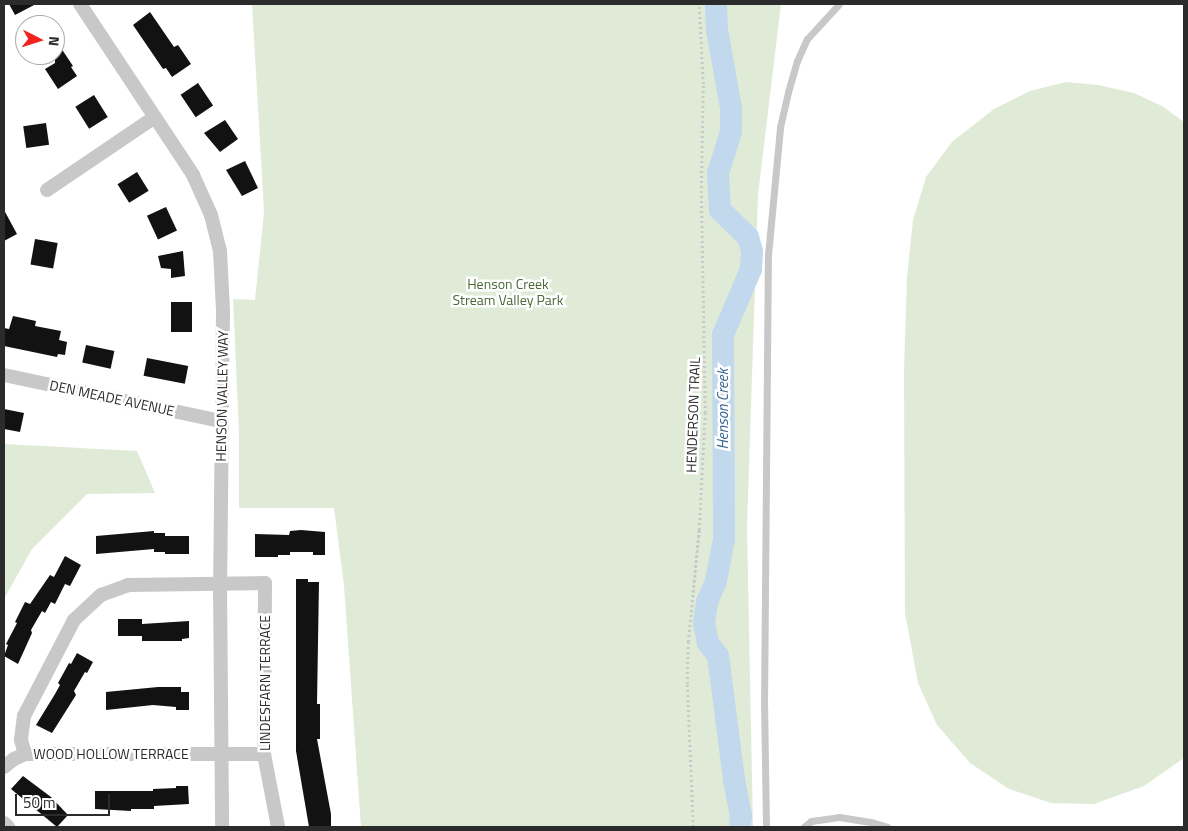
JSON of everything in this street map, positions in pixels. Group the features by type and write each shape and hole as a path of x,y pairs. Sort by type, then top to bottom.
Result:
{"street":[{"name":"HENSON VALLEY WAY","path":"80,4 193,175 216,230 223,285 220,584 222,827"},
{"path":"47,190 155,117"},
{"name":"DEN MEADE AVENUE","path":"4,376 221,422"},
{"name":"LINDESFARN TERRACE","path":"220,584 265,583 264,754 278,827"},
{"path":"25,754 21,740 24,716 74,620 90,604 101,595 128,586 220,584"},
{"name":"WOOD HOLLOW TERRACE","path":"4,767 14,759 25,754 264,754"},
{"path":"4,823 8,827"}],"lane":[{"path":"766,827 764,696 770,235 780,127 790,84 808,39 839,4"},
{"path":"804,827 811,821 839,818 871,822 887,827"}],"path":[{"name":"HENDERSON TRAIL","path":"693,827 688,650 699,530 705,413 701,193 703,84 699,4"}],"green space":[{"name":"Henson Creek Stream Valley Park","path":"252,4 781,4 758,195 747,527 753,827 361,827 344,586 334,508 239,508 239,432 233,299 255,300 264,212"},
{"path":"1066,82 1098,85 1134,93 1162,106 1184,122 1184,758 1144,786 1094,804 1051,803 1009,789 970,763 937,725 918,683 905,613 904,371 907,277 913,220 926,177 952,142 994,109 1030,91"},
{"path":"4,444 137,451 155,493 87,494 32,549 4,599"}],"building":[{"path":"9,4 36,4 15,15"},
{"path":"150,12 174,47 178,45 191,64 172,77 166,68 163,69 133,25"},
{"path":"65,54 77,76 58,89 45,69 52,65 65,65"},
{"path":"198,83 213,105 196,117 181,95"},
{"path":"94,95 108,117 89,129 75,107"},
{"path":"225,120 238,139 220,152 204,133"},
{"path":"46,123 49,145 26,148 23,126"},
{"path":"245,161 258,188 242,196 226,170"},
{"path":"137,172 149,191 129,203 117,184"},
{"path":"166,207 177,231 158,239 147,216"},
{"path":"4,210 17,234 4,241"},
{"path":"35,239 58,243 53,269 30,265"},
{"path":"183,251 185,276 171,278 171,269 161,268 158,256"},
{"path":"171,302 192,302 192,332 171,332"},
{"path":"13,316 36,321 35,326 61,331 59,340 67,342 65,355 58,354 57,357 4,346 4,328 9,329"},
{"path":"86,345 114,351 111,369 82,363"},
{"path":"147,358 188,366 185,384 144,376"},
{"path":"4,409 24,413 20,432 4,429"},
{"path":"154,531 154,533 165,533 165,536 189,536 189,554 165,554 165,552 154,552 154,549 96,554 96,536"},
{"path":"290,531 325,532 325,555 313,555 313,552 290,552 290,555 278,555 278,557 255,557 255,534 289,535"},
{"path":"65,556 81,565 70,586 65,584 55,604 51,602 45,613 42,611 31,630 32,633 18,664 4,656 8,645 6,644 17,623 15,622 25,602 30,604 50,575 54,577"},
{"path":"296,579 308,579 308,582 319,582 317,704 320,704 320,739 317,739 331,814 331,826 324,827 309,827 296,751"},
{"path":"118,619 142,619 142,624 189,621 189,638 182,639 182,641 142,641 142,636 118,636"},
{"path":"77,653 93,662 74,691 76,695 52,733 36,725 60,685 58,683 69,663 71,664"},
{"path":"158,687 181,687 181,692 189,692 189,710 176,710 176,707 153,705 106,710 106,692"},
{"path":"23,776 51,797 68,815 57,827 11,789"},
{"path":"176,786 188,786 189,804 154,806 154,809 131,809 131,811 95,809 95,791 153,791 153,789 176,788"}],"waterway":[{"name":"Henson Creek","path":"716,4 717,30 731,108 731,132 718,173 720,210 748,237 752,251 751,269 723,335 724,539 716,581 707,602 704,623 708,643 718,656 734,780 741,815 740,827"}]}
